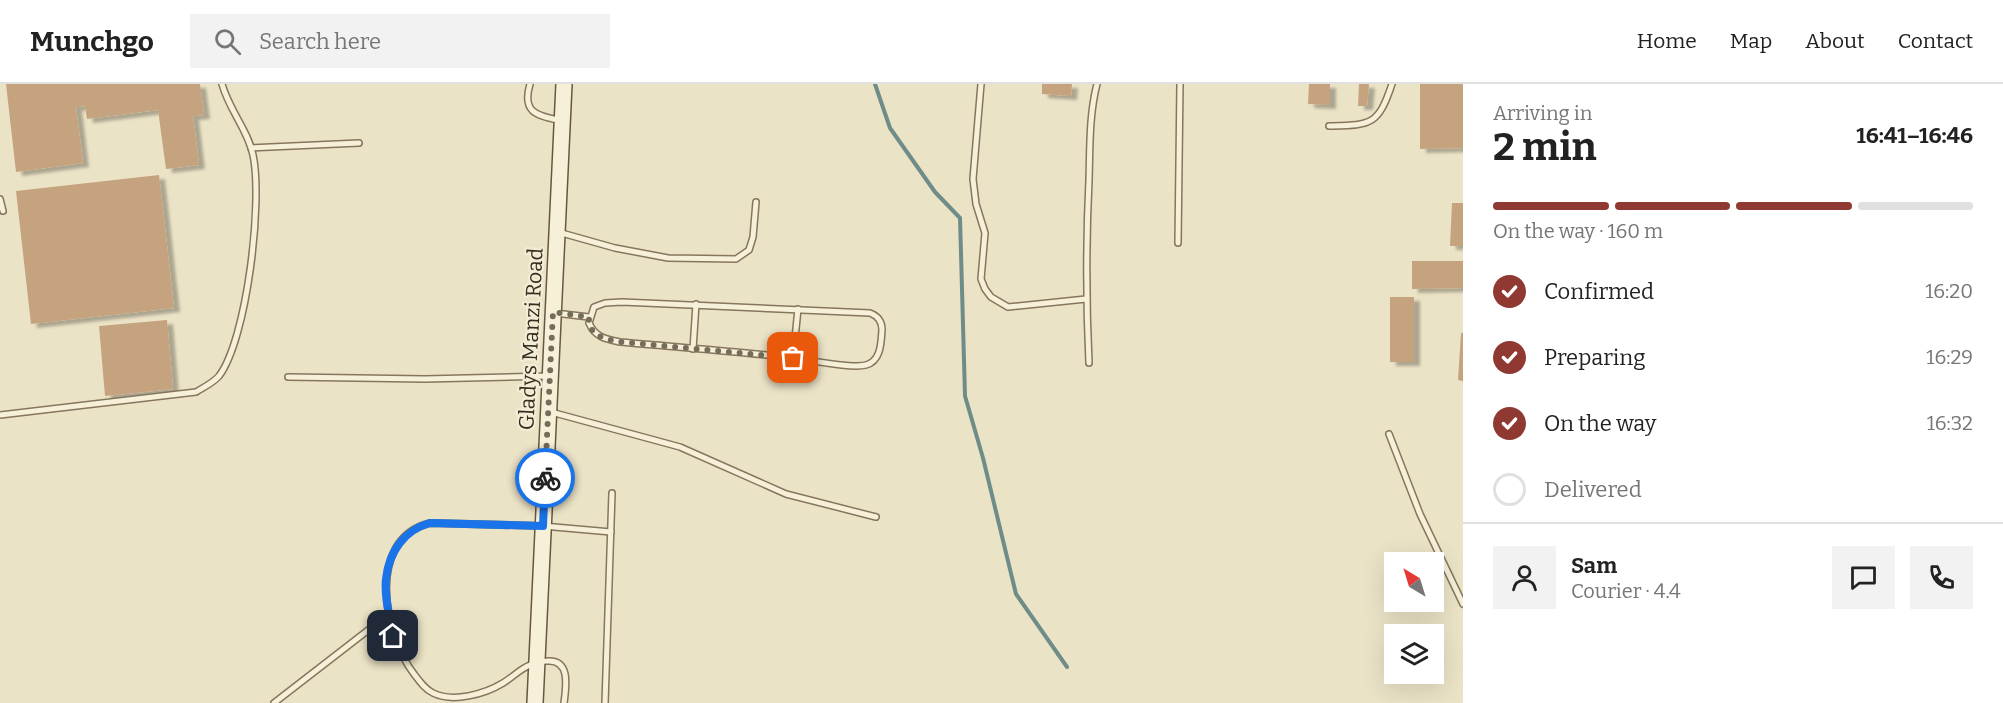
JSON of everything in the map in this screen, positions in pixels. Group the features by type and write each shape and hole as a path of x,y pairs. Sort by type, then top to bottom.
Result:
{"main road":[{"name":"Gladys Manzi Road","path":"535,703 564,84"}],"lane":[{"path":"0,415 196,392 218,376 239,325 256,225 256,182 251,148 222,84"},
{"path":"530,84 527,99 530,109 537,115 562,120"},
{"path":"981,84 973,179 976,204 985,233 981,279 985,289 991,297 1008,306 1086,299"},
{"path":"1089,363 1086,299 1090,137 1093,100 1097,84"},
{"path":"1178,243 1180,84"},
{"path":"1329,126 1361,125 1373,121 1380,114 1392,84"},
{"path":"251,148 359,143"},
{"path":"0,199 3,211"},
{"path":"557,231 615,248 668,258 736,259 749,250 753,237 756,202"},
{"path":"605,303 696,304 870,313 880,321 882,340 880,350 875,359 866,365 620,342 601,338 588,323 594,306 605,303"},
{"path":"693,349 696,304"},
{"path":"793,358 798,309"},
{"path":"553,312 589,317"},
{"path":"288,377 425,379 550,376"},
{"path":"549,411 680,447 786,494 876,516"},
{"path":"1389,434 1420,514 1463,604"},
{"path":"605,703 612,493"},
{"path":"564,703 566,688 564,668 555,660 528,665 502,684 456,698 443,697 425,688 400,653 393,636 386,579 392,556 404,537 418,526 430,523 543,526 610,532"},
{"path":"274,703 389,614"}],"building":[{"path":"6,84 200,84 204,115 193,116 199,165 166,169 158,110 87,119 85,106 76,107 83,163 16,172"},
{"path":"1042,84 1072,84 1071,96 1042,94"},
{"path":"1309,84 1330,84 1330,105 1308,104"},
{"path":"1359,84 1369,84 1367,106 1358,106"},
{"path":"1420,84 1463,84 1463,148 1420,149"},
{"path":"159,175 174,308 31,324 16,191"},
{"path":"1452,203 1463,203 1463,246 1450,246"},
{"path":"1412,261 1463,261 1463,288 1412,289"},
{"path":"1390,297 1414,297 1414,362 1390,362"},
{"path":"167,320 173,389 105,396 99,326"},
{"path":"1461,333 1463,333 1463,381 1458,380"}],"waterway":[{"path":"875,84 890,128 935,192 960,218 965,396 983,458 1016,594 1067,667"}],"way so far":[{"path":"545,478 553,312 589,317 588,323 601,338 620,342 793,358"}],"route":[{"path":"393,636 386,579 392,556 404,537 418,526 430,523 543,526 545,478"}]}
